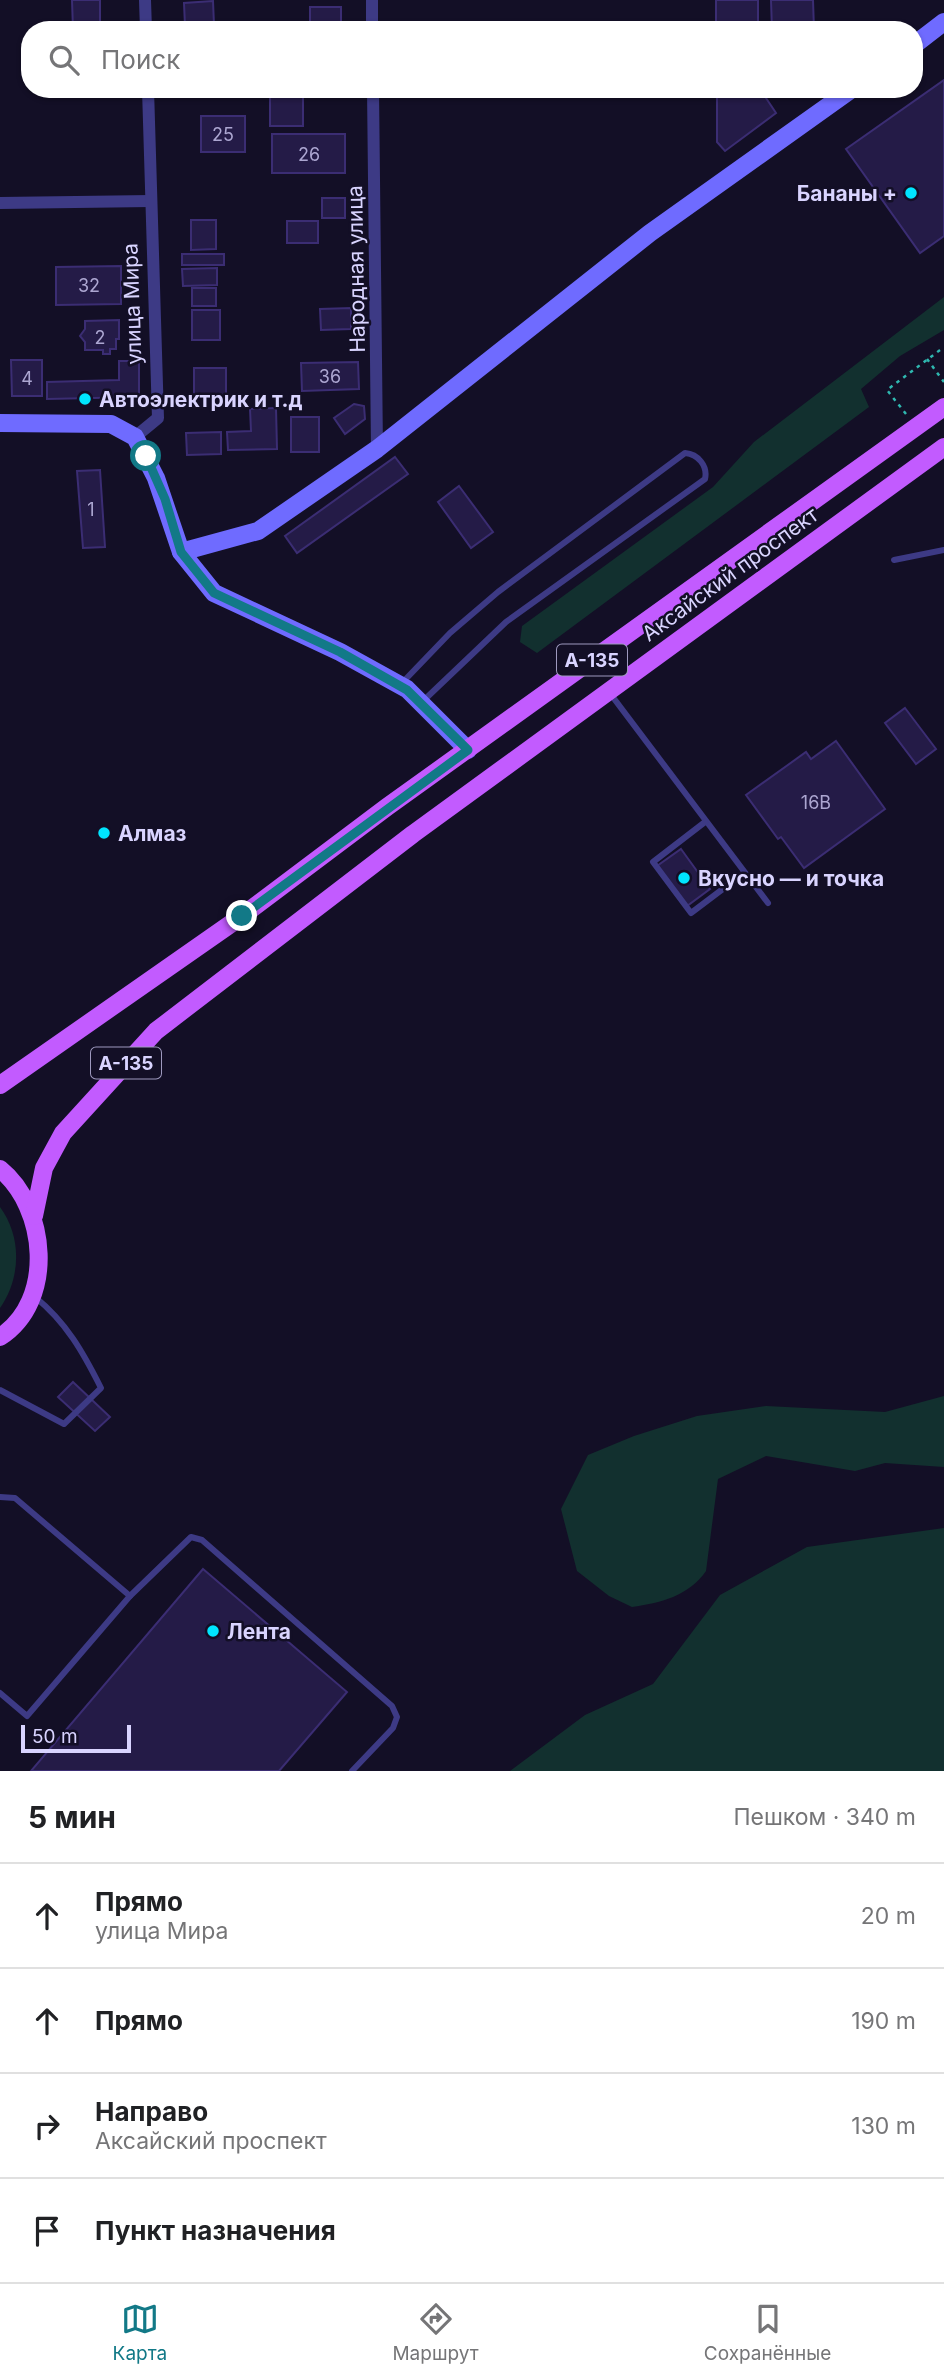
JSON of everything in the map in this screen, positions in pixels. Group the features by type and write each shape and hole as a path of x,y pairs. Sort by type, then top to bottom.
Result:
{"main road":[{"name":"Аксайский проспект","path":"0,1085 242,916 944,407"},
{"name":"Аксайский проспект","path":"34,1216 44,1168 63,1133 156,1031 265,945 608,690 944,447"},
{"path":"0,1169 15,1181 34,1216 40,1248 36,1281 25,1308 0,1337"}],"street":[{"path":"145,0 146,21"},
{"path":"372,0 372,21"},
{"path":"923,38 944,22"},
{"name":"улица Мира","path":"135,437 159,418 148,98"},
{"name":"Народная улица","path":"373,98 377,449"},
{"path":"181,552 258,531 377,449 650,233 839,98"},
{"path":"0,203 151,201"},
{"path":"0,423 111,424 135,437 165,499 181,552 214,593 340,652 400,686 468,750"}],"lane":[{"path":"400,686 450,633 498,592 685,453 692,454 702,462 705,479 506,622 421,704"},
{"path":"894,560 944,550"},
{"path":"608,690 768,903"},
{"path":"705,822 653,862 691,913 744,873"},
{"path":"0,1390 64,1424 101,1388 82,1349 58,1315 31,1294"},
{"path":"0,1497 15,1498 130,1596"},
{"path":"0,1693 27,1716 130,1596 191,1537 202,1540 392,1706 397,1717 393,1728 352,1771"}],"path":[{"path":"916,427 887,390 944,347"},
{"path":"927,359 944,382"}],"green space":[{"path":"944,297 944,330 900,356 861,389 869,407 537,653 520,642 522,626 713,487 754,442"},
{"path":"0,1207 12,1231 16,1258 12,1284 0,1308"},
{"path":"944,1396 944,1467 885,1463 855,1471 766,1456 718,1479 706,1571 691,1587 673,1597 632,1607 609,1596 577,1571 561,1509 588,1455 634,1436 697,1416 766,1406 885,1412"},
{"path":"944,1528 944,1771 510,1771 585,1715 653,1684 720,1595 807,1547"}],"building":[{"path":"72,0 100,0 100,21 73,21"},
{"path":"716,0 758,0 758,21 716,21"},
{"path":"771,0 813,0 814,21 772,21"},
{"path":"213,1 214,21 185,21 184,3"},
{"path":"310,7 341,7 341,21 310,21"},
{"name":"Бананы +","path":"944,80 944,236 920,253 846,149 918,98 923,98 923,95"},
{"path":"270,98 303,98 303,126 270,126"},
{"path":"717,98 766,98 776,113 725,151 717,142"},
{"path":"201,116 245,116 245,152 201,152"},
{"path":"272,134 345,134 345,173 272,173"},
{"path":"322,198 345,198 345,218 322,218"},
{"path":"191,220 216,220 216,249 191,250"},
{"path":"287,221 318,221 318,243 287,243"},
{"path":"182,254 224,254 224,265 182,265"},
{"path":"121,266 121,304 56,305 56,267"},
{"path":"217,268 217,285 183,286 182,269"},
{"path":"192,288 216,288 216,306 192,306"},
{"path":"351,308 351,329 321,330 320,309"},
{"path":"192,310 220,310 220,340 192,340"},
{"path":"119,320 116,349 110,349 110,354 103,354 103,350 85,350 85,342 80,336 85,329 85,321"},
{"path":"11,360 42,360 42,396 12,396"},
{"path":"119,361 139,361 139,397 47,399 47,382 119,380"},
{"path":"358,362 359,389 302,391 301,363"},
{"path":"194,368 226,368 226,398 194,398"},
{"path":"354,404 364,406 365,419 345,434 334,418"},
{"path":"276,408 277,449 228,450 227,432 251,431 250,409"},
{"path":"291,417 319,417 319,452 291,452"},
{"path":"221,432 221,454 187,455 186,433"},
{"path":"395,457 408,474 297,553 285,536"},
{"path":"100,470 105,547 83,548 77,471"},
{"path":"459,486 493,532 471,548 438,502"},
{"path":"905,708 936,749 916,764 885,723"},
{"path":"836,741 885,809 804,868 781,837 778,839 746,795 806,752 811,759"},
{"name":"Вкусно — и точка","path":"681,849 710,889 687,906 657,866"},
{"path":"73,1382 110,1417 95,1431 58,1397"},
{"name":"Лента","path":"203,1569 347,1692 279,1771 31,1771"}],"place":[{"name":"Бананы +","path":"911,193"},
{"name":"Автоэлектрик и т.д","path":"85,399"},
{"name":"Алмаз","path":"104,833"},
{"name":"Вкусно — и точка","path":"684,878"},
{"name":"Лента","path":"213,1631"}],"route":[{"path":"146,456 165,499 181,552 214,593 340,652 407,690 468,750 242,916"}]}
